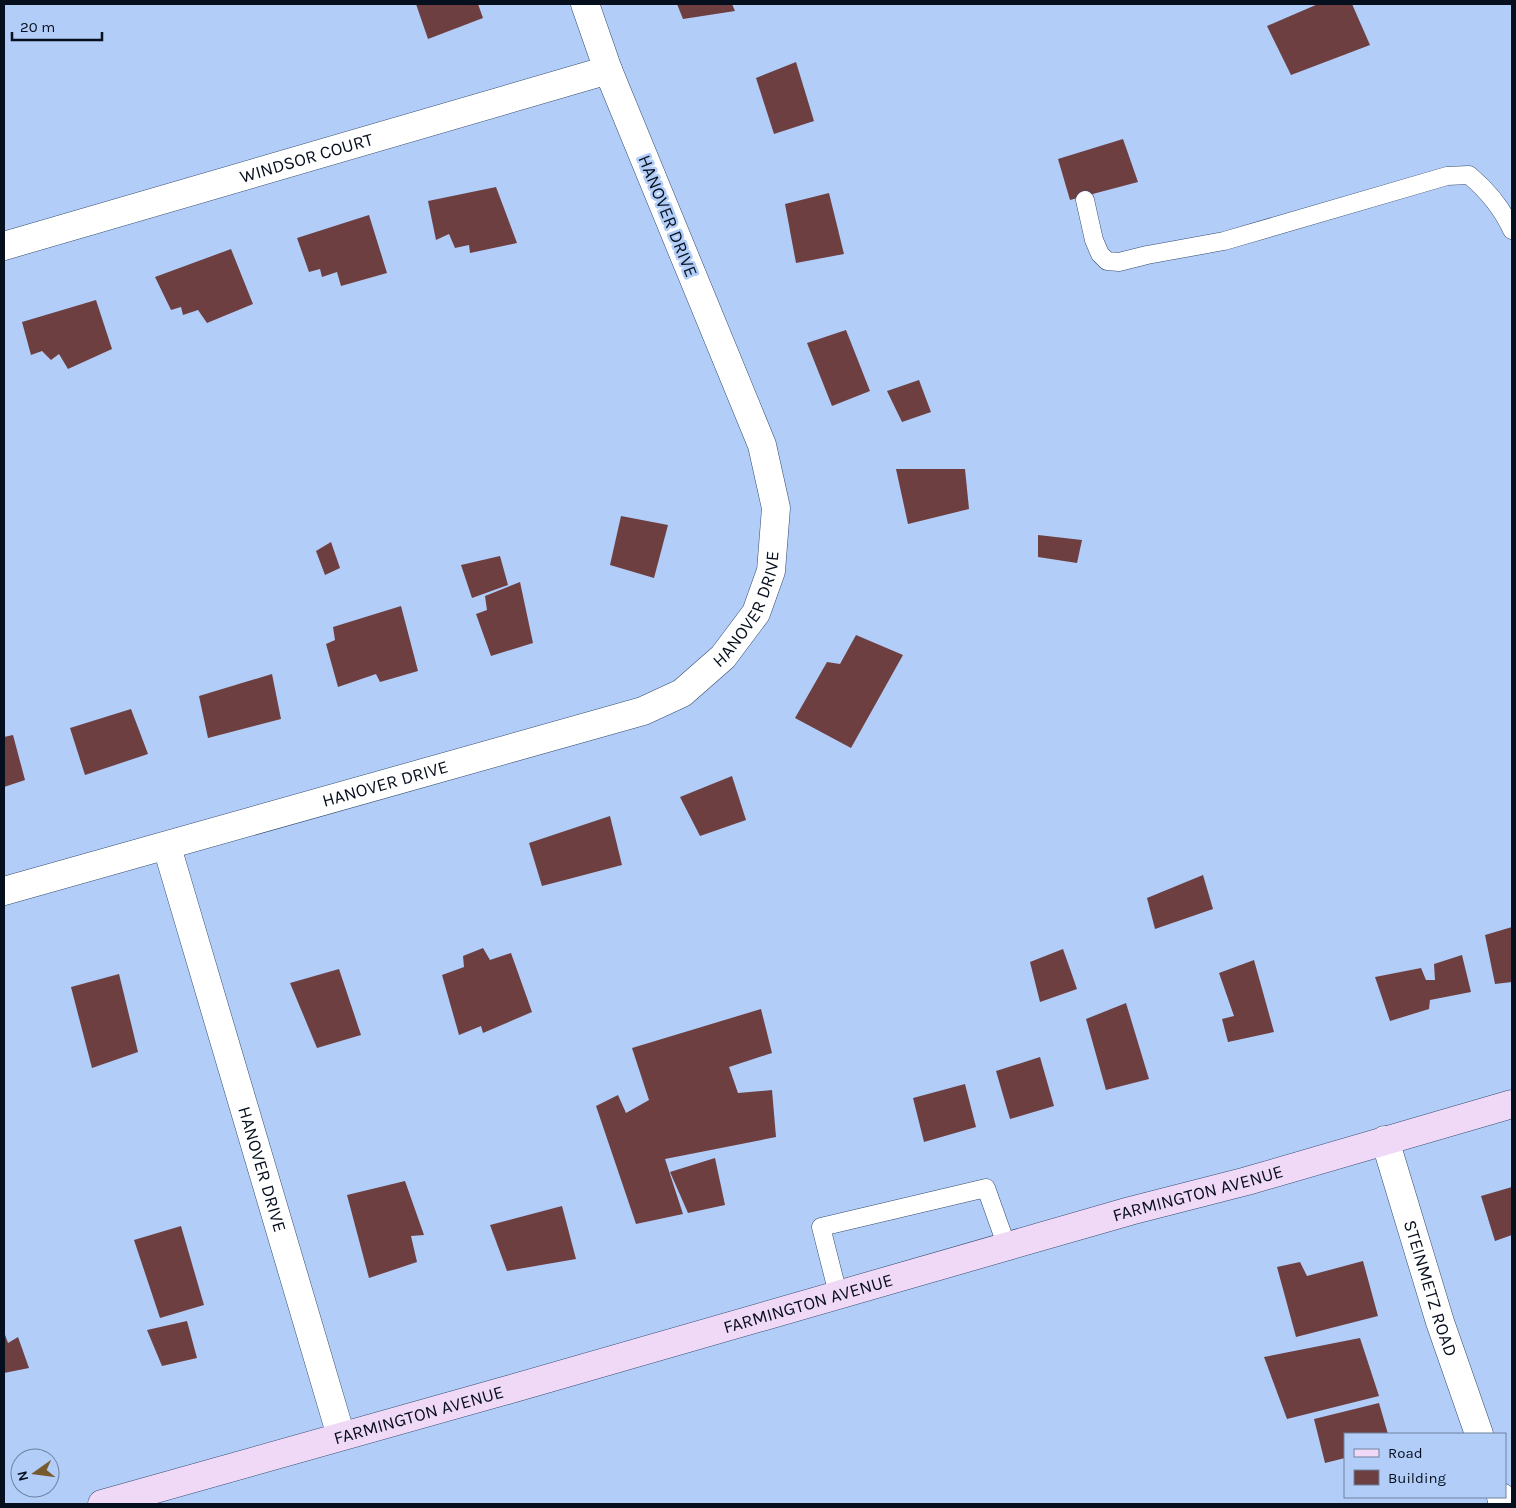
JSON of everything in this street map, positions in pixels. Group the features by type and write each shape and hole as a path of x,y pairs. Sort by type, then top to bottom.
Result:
{"street":[{"name":"HANOVER DRIVE","path":"4,892 643,711 682,693 723,657 756,613 771,571 776,508 762,445 608,70 585,4"},
{"name":"WINDSOR COURT","path":"4,246 608,70"},
{"name":"HANOVER DRIVE","path":"167,847 341,1436"},
{"name":"FARMINGTON AVENUE","path":"102,1504 1130,1210 1247,1181 1512,1104"},
{"name":"STEINMETZ ROAD","path":"1385,1140 1440,1322 1479,1433"}],"lane":[{"path":"1085,200 1094,240 1100,254 1107,261 1119,262 1224,241 1447,176 1469,174 1486,189 1504,213 1512,230"},
{"path":"838,1294 821,1227 986,1188 1007,1246"}],"building":[{"path":"416,4 478,4 483,18 428,39"},
{"path":"677,4 732,4 735,11 683,19"},
{"path":"1318,4 1352,4 1370,45 1291,75 1267,26"},
{"path":"796,62 814,121 774,134 756,78"},
{"path":"1123,139 1138,182 1070,200 1058,159"},
{"path":"496,187 517,243 470,253 469,245 455,248 449,234 436,240 428,201"},
{"path":"829,193 844,254 796,263 785,204"},
{"path":"369,215 387,273 341,286 337,272 322,277 320,269 309,272 297,238"},
{"path":"231,249 253,304 207,323 198,310 183,315 181,307 171,310 155,277"},
{"path":"96,300 112,349 68,369 59,354 51,360 42,351 31,355 22,322"},
{"path":"846,330 870,391 832,406 807,343"},
{"path":"919,380 931,412 902,422 887,391"},
{"path":"896,469 965,469 969,509 908,524"},
{"path":"621,516 668,525 654,578 610,565"},
{"path":"1038,535 1082,540 1077,563 1038,557"},
{"path":"331,542 340,568 325,575 316,551"},
{"path":"500,556 508,585 472,598 461,565"},
{"path":"520,582 533,643 491,656 476,614 487,610 485,596"},
{"path":"401,606 418,671 380,682 376,674 338,687 326,644 335,640 333,627"},
{"path":"856,635 903,655 851,748 795,718 827,662 840,664"},
{"path":"272,674 281,719 208,738 199,696"},
{"path":"131,709 148,754 85,775 70,728"},
{"path":"13,735 25,780 4,787 4,737"},
{"path":"732,776 746,820 700,836 680,797"},
{"path":"610,816 622,865 542,886 529,843"},
{"path":"1203,875 1213,909 1155,929 1147,898"},
{"path":"1512,927 1512,982 1495,984 1485,935"},
{"path":"483,948 490,960 511,953 532,1012 483,1033 481,1026 459,1035 442,975 464,967 463,956"},
{"path":"1063,949 1077,989 1040,1002 1030,962"},
{"path":"1462,955 1471,992 1430,1000 1429,1009 1390,1021 1375,977 1421,968 1426,980 1435,980 1434,964"},
{"path":"1254,960 1274,1032 1228,1042 1222,1019 1234,1016 1219,973"},
{"path":"339,969 361,1035 317,1048 290,983"},
{"path":"119,974 138,1052 92,1068 71,987"},
{"path":"1126,1003 1149,1079 1106,1090 1086,1019"},
{"path":"761,1009 772,1053 729,1067 738,1093 772,1090 776,1137 665,1159 683,1214 636,1224 596,1106 618,1095 626,1113 649,1100 632,1048"},
{"path":"1040,1057 1054,1106 1010,1119 996,1071"},
{"path":"965,1084 976,1127 924,1142 913,1098"},
{"path":"715,1158 725,1205 688,1213 670,1172"},
{"path":"405,1181 424,1235 411,1236 417,1262 369,1278 347,1195"},
{"path":"1512,1187 1512,1235 1495,1241 1481,1196"},
{"path":"562,1206 576,1259 507,1271 490,1225"},
{"path":"181,1226 204,1305 160,1318 134,1240"},
{"path":"1363,1261 1378,1316 1296,1337 1277,1267 1300,1262 1307,1276"},
{"path":"187,1321 197,1358 162,1366 147,1330"},
{"path":"4,1332 8,1343 18,1337 29,1368 4,1373"},
{"path":"1360,1338 1379,1396 1287,1419 1264,1357"},
{"path":"1379,1403 1388,1433 1344,1433 1344,1458 1325,1463 1314,1419"}]}
